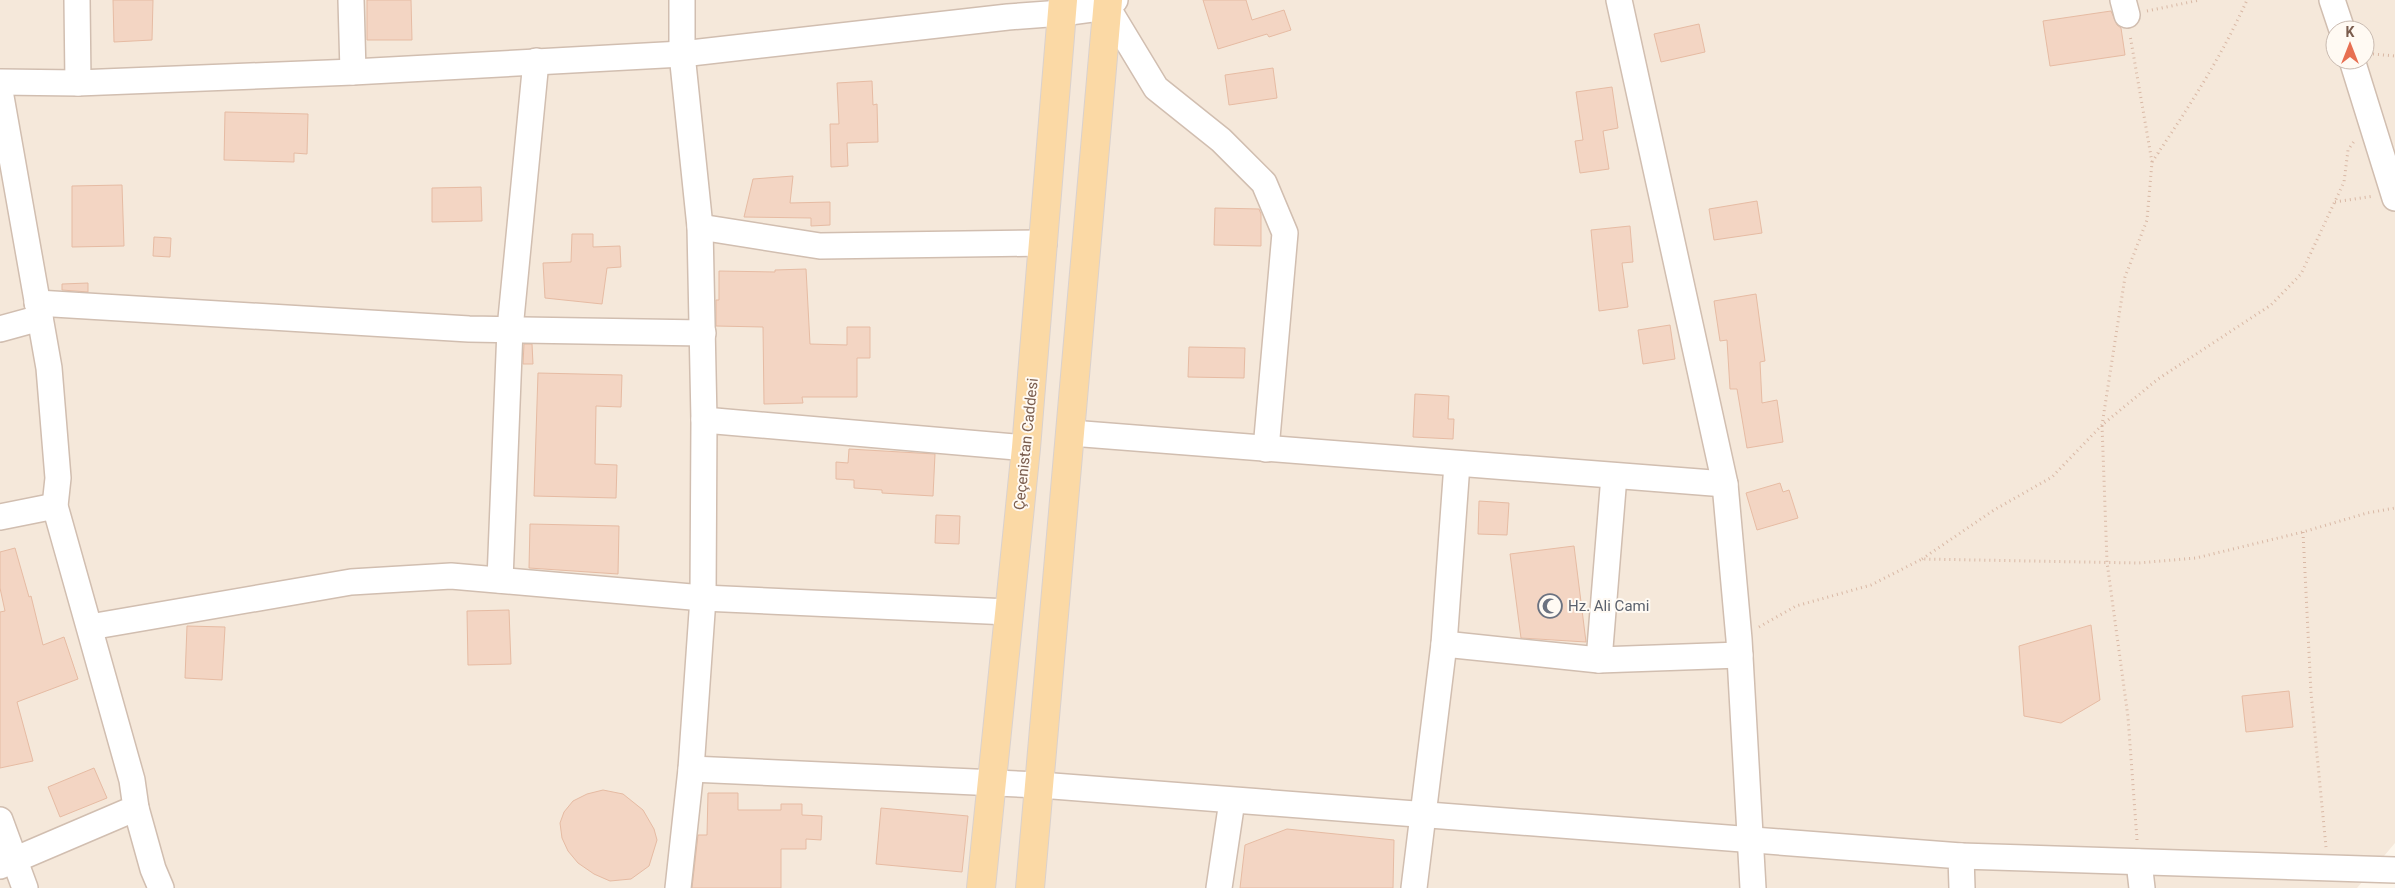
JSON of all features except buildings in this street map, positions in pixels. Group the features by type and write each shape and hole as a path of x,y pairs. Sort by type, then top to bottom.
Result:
{"main road":[{"path":"1030,888 1110,2"},
{"name":"Çeçenistan Caddesi","path":"981,888 1026,448 1063,7"}],"street":[{"path":"78,0 78,83"},
{"path":"350,0 353,72"},
{"path":"678,888 691,769 703,598 704,420 700,227 682,54 682,0"},
{"path":"1619,0 1725,484 1740,647 1753,888"},
{"path":"2332,0 2339,20"},
{"path":"0,82 78,83 353,72 682,54 1008,17 1063,7 1110,2 1156,88 1221,140 1264,183 1285,233 1266,449"},
{"path":"500,580 510,329 536,61"},
{"path":"2355,70 2394,194"},
{"path":"0,91 48,368 58,478 55,506 132,780 136,808 153,869 161,888"},
{"path":"700,227 820,246 1044,243"},
{"path":"0,329 39,311 469,329 703,333"},
{"path":"704,420 1026,448"},
{"path":"1071,433 1725,484"},
{"path":"1414,888 1444,644 1457,464"},
{"path":"1599,660 1614,476"},
{"path":"0,517 55,506"},
{"path":"90,626 352,582 452,576 703,598 1009,612"},
{"path":"1444,644 1599,660 1740,647"},
{"path":"691,769 1040,785 1750,842 1961,856 2139,862 2330,878 2395,870"},
{"path":"1220,888 1232,801"},
{"path":"8,863 136,808"},
{"path":"0,820 8,863 25,888"},
{"path":"1961,856 1962,888"},
{"path":"2139,862 2142,888"}],"path":[{"path":"2139,862 2128,717 2107,562 2102,426 2125,277 2147,220 2152,162 2125,8 2200,0"},
{"path":"2152,162 2197,95 2229,39 2247,0"},
{"path":"2375,55 2395,56"},
{"path":"1740,647 1796,606 1871,585 1922,559 1994,510 2052,477 2102,426 2158,379 2270,305 2301,274 2344,182 2348,150 2370,119"},
{"path":"2335,202 2394,194"},
{"path":"1922,559 2138,563 2196,558 2303,532 2367,513 2395,508"},
{"path":"2303,532 2310,693 2330,878"}],"shaded area":[{"path":"0,0 2395,0 2395,843 2357,888 0,888"}],"place":[{"name":"Hz. Ali Cami","path":"1550,606"}]}
